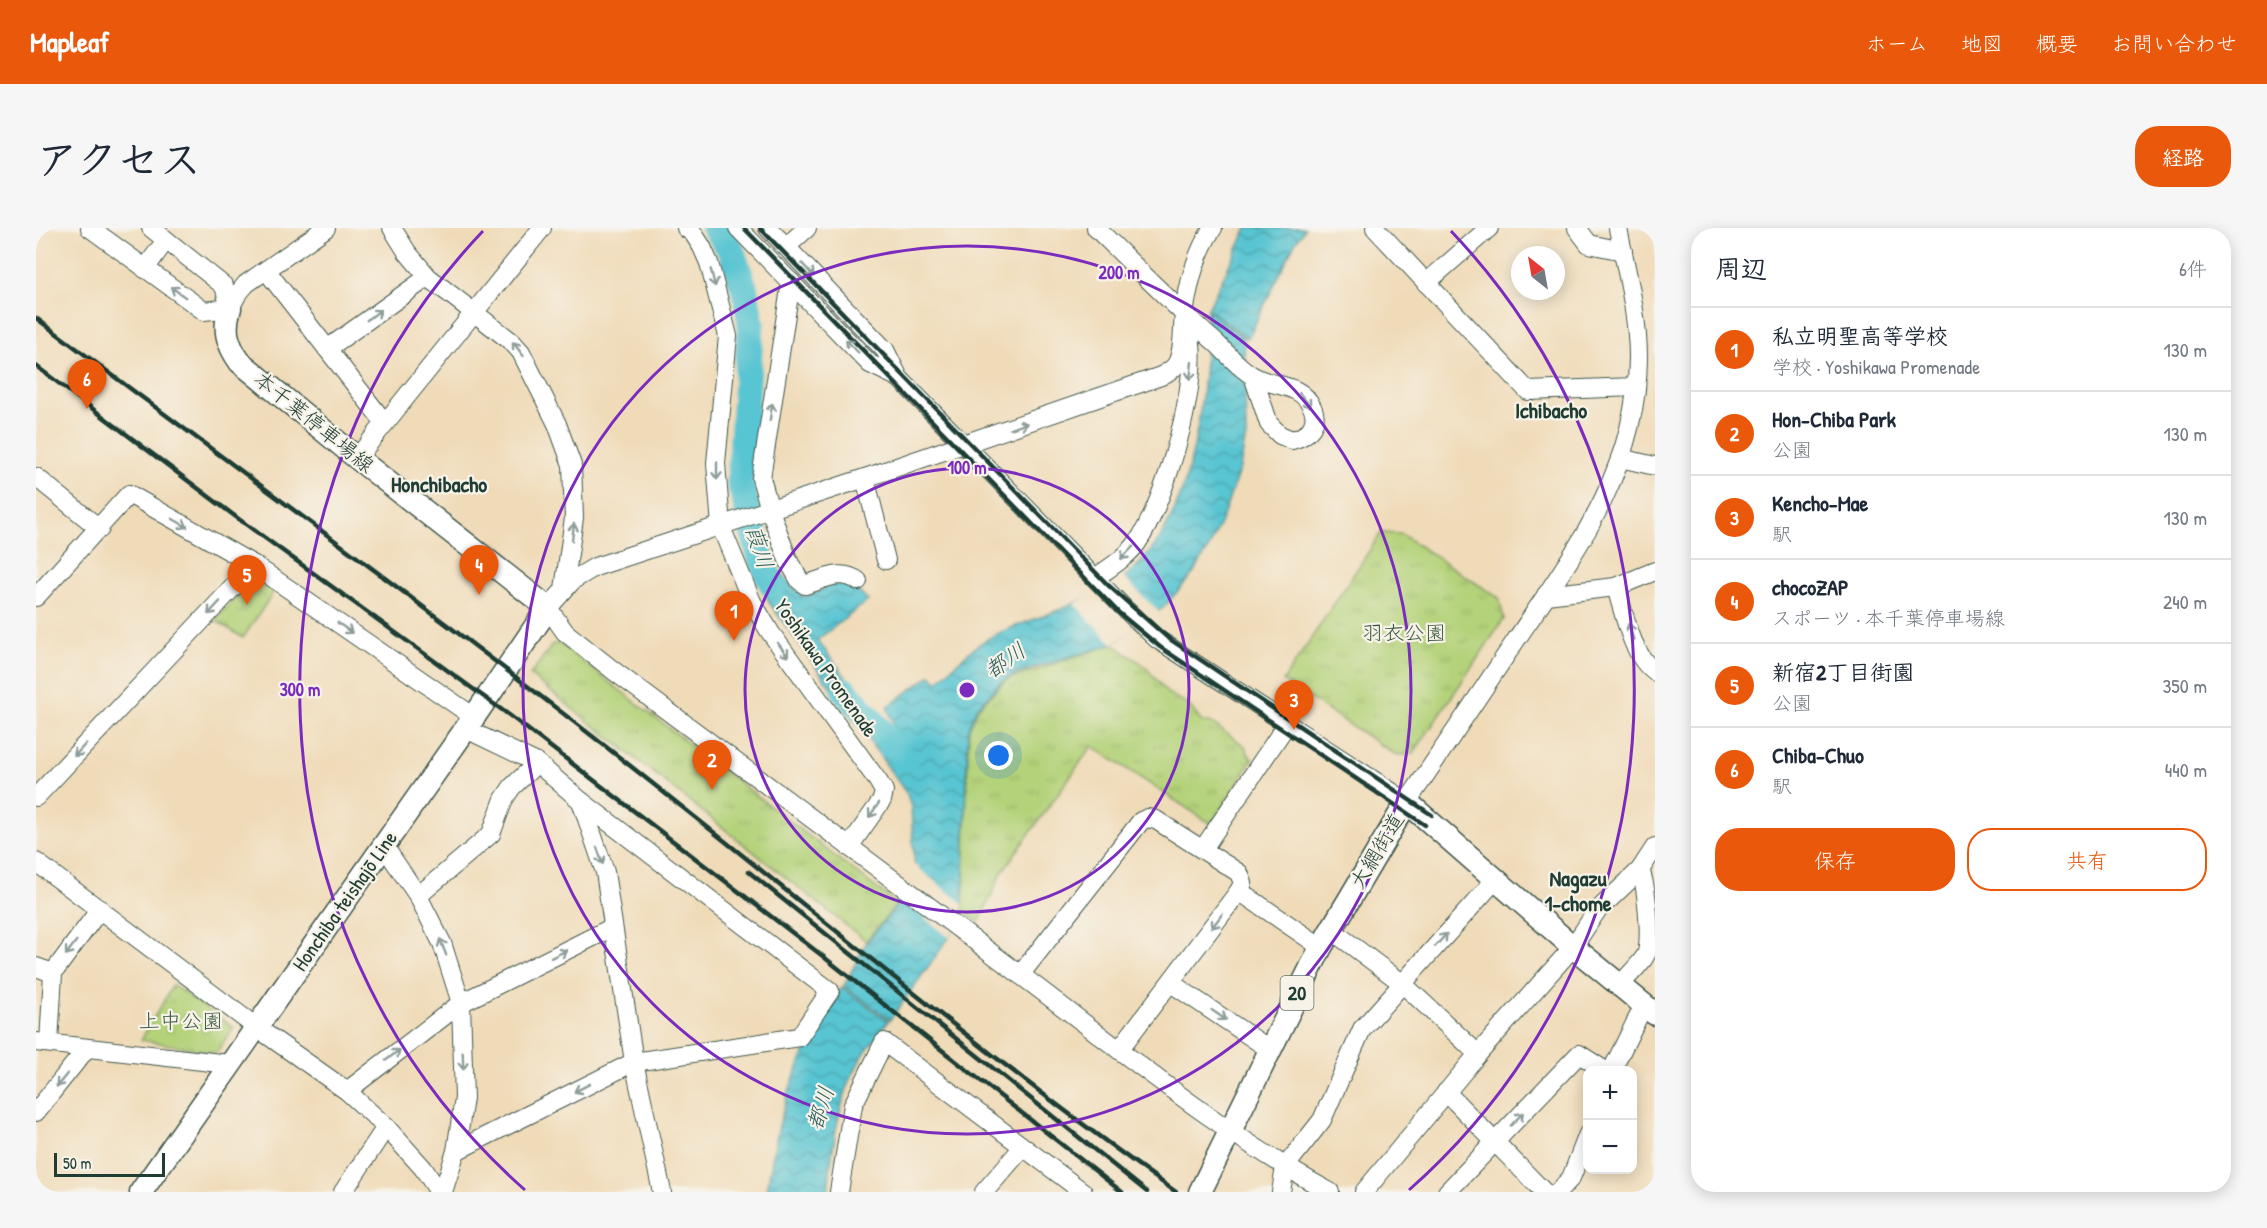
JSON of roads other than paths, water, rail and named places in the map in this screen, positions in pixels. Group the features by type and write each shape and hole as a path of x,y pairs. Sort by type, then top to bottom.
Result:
{"main road":[{"name":"本千葉停車場線","path":"230,308 226,320 226,332 228,342 240,362 357,458 548,608"},
{"name":"Honchiba teishajō Line","path":"141,1192 548,608"},
{"name":"大網街道","path":"1200,1192 1325,938 1407,802 1649,1010"}],"street":[{"path":"90,228 204,311 230,308"},
{"path":"230,308 246,284 326,228"},
{"path":"392,228 406,252 428,277 474,311 522,352 557,424 572,465 574,518 564,589"},
{"path":"357,458 542,228"},
{"name":"Yoshikawa Promenade","path":"686,228 693,233 709,263 728,336 716,463 752,602 770,632 884,791 882,800 849,847"},
{"path":"738,228 870,364 899,378"},
{"path":"768,228 885,350 899,378 1157,639 1407,802 1594,521 1620,458 1628,435 1635,387 1646,358 1636,324 1618,228"},
{"path":"787,246 807,228"},
{"path":"1096,228 1184,314 1254,376"},
{"path":"1213,228 1201,250 1184,314 1178,362 1173,369 1161,376 730,524 595,567 578,576 548,608 565,632 614,671 1119,1050 1230,1131 1285,1167 1330,1192"},
{"path":"1375,228 1528,391 1635,387"},
{"path":"1426,283 1489,228"},
{"path":"1577,228 1589,244 1623,251"},
{"path":"145,269 160,232 224,286 230,308"},
{"path":"266,270 384,422"},
{"path":"327,349 428,277"},
{"path":"791,282 761,478 765,512 788,560 800,581 805,585 840,574 852,576 858,581"},
{"path":"1095,578 1123,558 1136,543 1150,521 1168,480 1189,389 1192,360 1191,339 1184,314"},
{"path":"1620,458 1655,466"},
{"path":"36,477 100,529"},
{"path":"865,478 886,560"},
{"path":"36,597 100,529 129,494 254,565 470,723 537,763 581,801 830,991 799,1037 634,1062 456,1151"},
{"path":"36,797 254,565"},
{"path":"1546,595 1616,587 1655,571"},
{"path":"1616,587 1637,651 1649,668 1655,672"},
{"path":"1203,849 1287,724"},
{"path":"418,896 491,834 504,799 512,787 537,763"},
{"path":"581,801 605,873 634,1062 662,1192"},
{"path":"1020,975 1141,821 1148,818 1156,820 1239,873 1243,882 1239,891 1119,1050"},
{"path":"384,846 418,896 442,943 461,1003 464,1098 456,1151 441,1192"},
{"path":"1364,1192 1478,1054 1574,947 1596,912 1640,870 1655,847"},
{"path":"36,862 256,1027 347,1091 386,1127 441,1192"},
{"path":"1620,985 1647,953 1647,907 1644,880 1640,870"},
{"path":"1297,1192 1292,1190 1281,1192 1285,1167 1322,1120 1362,1029 1496,879"},
{"path":"1239,891 1402,983 1478,1054"},
{"path":"100,909 44,970 42,1043 229,1064"},
{"path":"347,1091 461,1003 613,927"},
{"path":"1171,982 1269,1050"},
{"path":"1615,1066 1649,1010"},
{"path":"839,1192 853,1105 884,1042 1083,1192"},
{"path":"36,1112 87,1048"},
{"path":"1447,1192 1579,1054 1597,1066"},
{"path":"1446,1092 1544,1192"},
{"path":"343,1192 386,1127"},
{"path":"1558,1192 1571,1178 1583,1145"},
{"path":"984,1192 1023,1147"}],"water":[{"path":"1247,228 1305,228 1295,243 1248,338 1208,309"},
{"name":"都川","path":"1207,310 1244,338 1246,436 1240,467 1210,546 1193,574 1163,608 1113,644 1033,668 1005,679 977,707 968,730 963,908 951,935 890,1020 844,986 866,943 901,901 915,871 911,807 907,794 868,739 884,728 903,754 906,753 887,707 931,675 938,682 963,658 991,637 1065,608 1116,582 1128,574 1151,551 1169,522 1183,488 1193,452 1204,378"},
{"path":"767,548 783,575 805,597 838,584 852,587 868,601 817,640 875,714 859,726 770,604 758,580 751,554"},
{"name":"都川","path":"842,987 888,1021 859,1062 845,1093 834,1142 828,1192 767,1192 773,1153 787,1096 810,1042"}],"waterway":[{"name":"葭川","path":"715,228 731,250 744,287 751,323 740,482 762,563 773,585"},
{"name":"葭川","path":"845,691 905,758"}],"railway":[{"path":"744,228 1119,613 1160,647 1425,825"},
{"path":"760,228 1108,585 1168,638 1432,815"},
{"path":"36,318 547,701 964,1033 1176,1192"},
{"path":"36,366 240,520 509,715 820,954 1122,1192"},
{"path":"749,872 1147,1192"}],"place":[{"name":"Chiba-Chuo","path":"87,409"},
{"name":"chocoZAP","path":"479,595"},
{"name":"新宿2丁目街園","path":"247,605"},
{"name":"私立明聖高等学校","path":"734,641"},
{"name":"Kencho-Mae","path":"1294,730"},
{"name":"Hon-Chiba Park","path":"712,790"}],"district":[{"name":"Ichibacho","path":"1551,410"},
{"name":"Honchibacho","path":"439,484"},
{"name":"Nagazu 1-chome","path":"1578,890"}],"park label":[{"name":"羽衣公園","path":"1404,633"},
{"name":"上中公園","path":"181,1021"}]}
